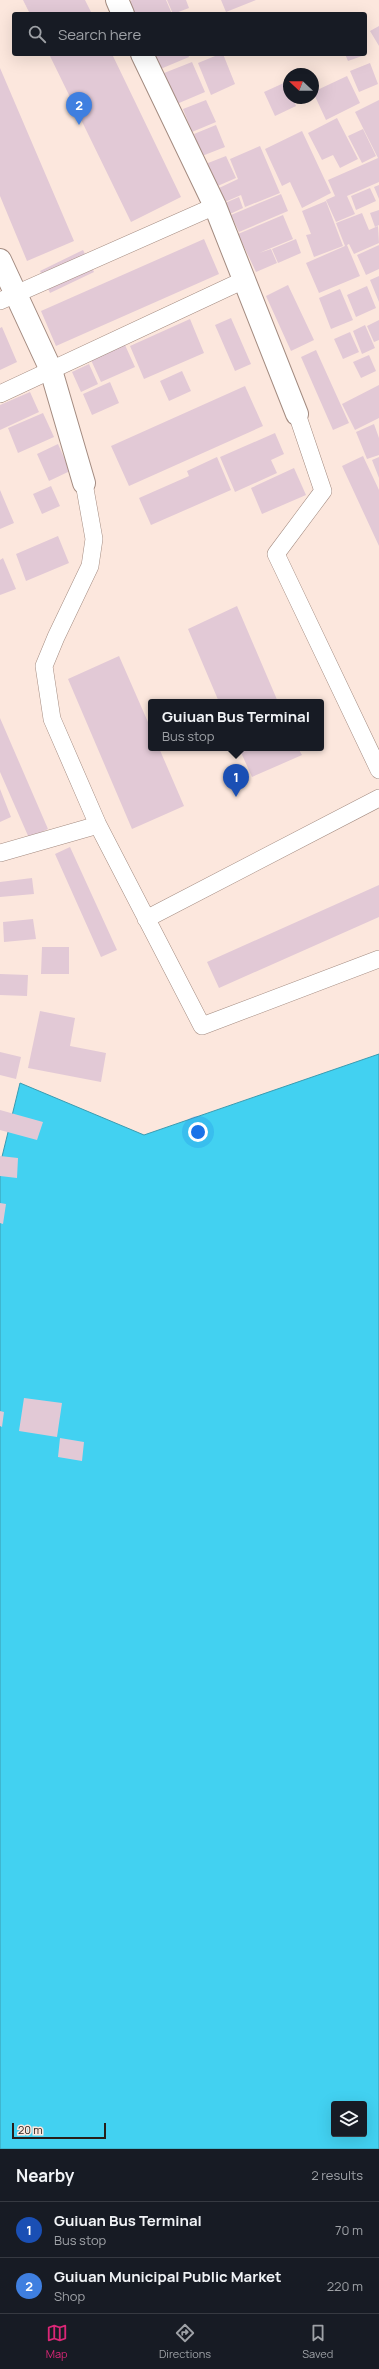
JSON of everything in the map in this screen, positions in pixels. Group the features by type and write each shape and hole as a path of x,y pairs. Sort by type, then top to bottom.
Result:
{"street":[{"path":"117,0 122,12"},
{"path":"143,56 216,206 246,279 297,414"},
{"path":"0,260 8,298 51,370 84,483"}],"lane":[{"path":"8,298 216,206"},
{"path":"0,394 246,279"},
{"path":"297,414 323,491 276,554 379,770"},
{"path":"84,483 94,539 90,566 56,637 44,666 52,719 98,825 202,1026 379,959"},
{"path":"146,919 379,798"},
{"path":"0,853 98,825"}],"water":[{"path":"379,1054 379,2149 0,2149 0,1165 20,1083 144,1135"}],"building":[{"path":"23,0 85,0 91,12 29,12"},
{"path":"166,0 171,12 134,12 130,1"},
{"path":"167,0 186,0 189,8 178,12 172,12"},
{"path":"221,0 256,0 226,12"},
{"path":"379,26 379,46 370,31"},
{"path":"50,56 113,56 181,197 131,222"},
{"path":"153,56 189,56 189,57 158,70"},
{"path":"215,56 224,56 235,84 211,95 198,63"},
{"path":"346,56 362,56 348,61"},
{"path":"192,62 205,92 172,106 159,75"},
{"path":"370,63 378,84 359,92 350,71"},
{"path":"0,68 74,241 27,261 0,196"},
{"path":"347,76 360,103 326,120 319,104 319,89"},
{"path":"283,83 283,104 295,104 296,106 275,116 264,92"},
{"path":"206,100 216,122 192,132 183,109"},
{"path":"379,100 379,182 347,196 355,214 336,222 326,200 335,196 328,180 378,158 355,112"},
{"path":"337,118 358,159 340,168 333,155 322,160 308,133"},
{"path":"216,125 225,147 202,156 194,134"},
{"path":"363,129 376,156 362,163 348,136"},
{"path":"302,131 331,193 302,208 290,182 282,186 265,149"},
{"path":"260,146 280,193 245,207 241,195 225,202 219,188 238,179 230,159"},
{"path":"226,156 236,178 213,188 203,165"},
{"path":"379,185 379,199 374,187"},
{"path":"370,188 376,201 356,210 351,196"},
{"path":"281,194 288,211 239,232 231,215"},
{"path":"239,197 243,208 230,214 225,203"},
{"path":"326,201 343,246 314,257 306,235 311,234 302,211"},
{"path":"379,210 379,225 375,227 370,213"},
{"path":"362,213 369,230 378,226 379,243 354,254 349,244 347,245 360,276 319,293 306,263 345,246 336,223"},
{"path":"283,215 293,239 259,253 271,249 277,263 256,272 238,234"},
{"path":"204,239 219,274 56,346 41,311"},
{"path":"296,239 301,253 278,263 272,249"},
{"path":"379,245 379,269 366,275 357,255"},
{"path":"83,250 94,272 50,293 40,271"},
{"path":"379,276 379,302 370,280"},
{"path":"288,285 314,340 291,351 266,296"},
{"path":"367,286 376,308 356,317 347,295"},
{"path":"340,289 353,320 331,329 319,298"},
{"path":"231,318 251,364 235,371 215,325"},
{"path":"190,319 204,353 144,379 130,346"},
{"path":"379,320 379,340 374,342 367,326"},
{"path":"365,325 375,348 362,354 353,331"},
{"path":"2,327 17,362 0,370 0,328"},
{"path":"350,332 359,352 343,359 334,339"},
{"path":"125,345 135,367 101,382 91,360"},
{"path":"316,350 349,423 333,430 301,357"},
{"path":"369,355 376,371 361,378 353,362"},
{"path":"89,364 98,384 81,392 72,372"},
{"path":"182,371 191,391 169,401 160,381"},
{"path":"110,382 119,403 92,415 83,394"},
{"path":"379,385 379,418 355,430 342,404"},
{"path":"245,386 263,426 129,486 111,446"},
{"path":"30,392 39,412 0,430 0,405"},
{"path":"43,413 54,437 18,453 8,428"},
{"path":"374,424 379,438 379,455 367,459 356,432"},
{"path":"275,433 284,454 271,460 277,473 235,492 220,457"},
{"path":"58,444 70,471 49,481 37,454"},
{"path":"363,456 379,490 379,546 342,466"},
{"path":"217,457 231,490 151,525 139,498 189,476 187,471"},
{"path":"379,457 379,478 372,460"},
{"path":"294,468 306,495 262,514 251,488"},
{"path":"51,486 60,506 42,514 33,494"},
{"path":"0,490 14,523 0,529"},
{"path":"58,536 69,563 26,581 16,554"},
{"path":"3,558 16,589 0,595 0,560"},
{"path":"237,606 277,699 218,699 188,629"},
{"path":"119,656 148,722 148,751 160,751 184,806 132,829 68,679"},
{"path":"0,718 48,829 29,838 0,772"},
{"path":"240,751 300,751 302,755 252,777"},
{"path":"0,789 11,817 0,822"},
{"path":"70,847 117,950 101,957 55,854"},
{"path":"32,878 34,894 0,897 0,882"},
{"path":"379,885 379,917 219,988 207,962"},
{"path":"33,919 36,939 4,942 3,922"},
{"path":"42,947 69,947 69,974 41,974"},
{"path":"0,974 28,975 27,996 0,995"},
{"path":"40,1011 75,1018 70,1046 106,1053 101,1082 28,1068"},
{"path":"0,1052 21,1057 16,1079 0,1075"},
{"path":"0,1110 43,1122 37,1140 0,1130"},
{"path":"0,1156 18,1158 17,1178 0,1176"},
{"path":"0,1203 6,1204 3,1224 0,1223"},
{"path":"24,1398 62,1403 57,1437 19,1431"},
{"path":"0,1411 4,1412 2,1427 0,1426"},
{"path":"60,1438 84,1442 82,1461 58,1457"}],"place":[{"name":"Guiuan Municipal Public Market","path":"79,125"},
{"name":"Guiuan Bus Terminal","path":"236,797"}]}
